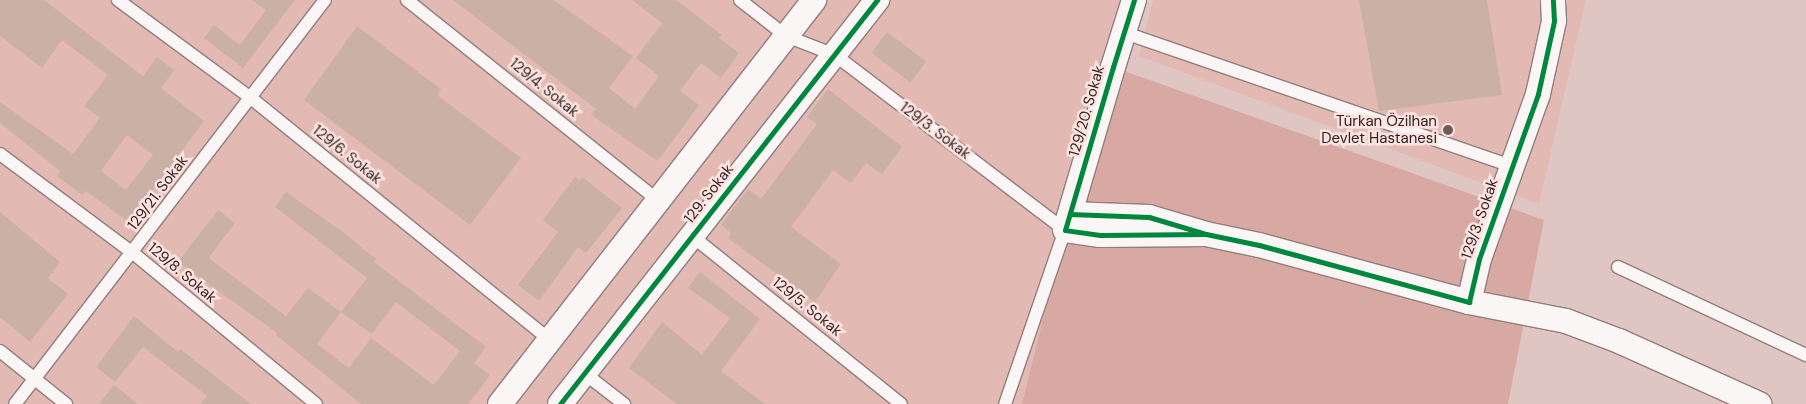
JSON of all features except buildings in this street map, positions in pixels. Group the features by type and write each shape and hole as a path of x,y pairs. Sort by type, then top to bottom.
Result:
{"street":[{"path":"500,404 660,202 814,0"},
{"name":"129. Sokak","path":"560,404 877,0"},
{"name":"129/20. Sokak","path":"1067,222 1134,0"},
{"name":"129/3. Sokak","path":"1067,222 1100,235 1206,234 1259,245 1469,302 1479,259 1538,94 1554,21 1553,0"},
{"path":"1469,302 1566,321 1654,356 1759,404"}],"lane":[{"name":"129/6. Sokak","path":"118,0 251,98 551,340"},
{"name":"129/21. Sokak","path":"15,404 133,253 325,0"},
{"name":"129/4. Sokak","path":"407,0 660,202"},
{"path":"740,0 786,36 835,55"},
{"path":"1125,33 1512,166"},
{"name":"129/3. Sokak","path":"835,55 1034,206 1067,222"},
{"name":"129/8. Sokak","path":"0,154 133,253 316,404"},
{"name":"129/20. Sokak","path":"1005,404 1067,222"},
{"name":"129/5. Sokak","path":"692,236 901,404"},
{"path":"1618,267 1806,355"},
{"path":"0,351 66,404"},
{"path":"584,373 624,404"}],"shaded area":[{"path":"0,0 1146,0 1082,237 1028,404 0,404"},
{"name":"Türkan Özilhan Devlet Hastanesi","path":"1153,0 1586,0 1539,204 1139,56"},
{"path":"1113,67 1544,220 1508,404 1022,404 1065,230"}],"cycle path":[{"path":"560,404 877,0"},
{"path":"1070,214 1149,217 1206,234 1100,235 1065,230 1134,0"},
{"path":"1206,234 1259,245 1469,302 1479,259 1538,94 1554,21 1553,0"}],"place":[{"name":"Türkan Özilhan Devlet Hastanesi","path":"1448,130"}]}
